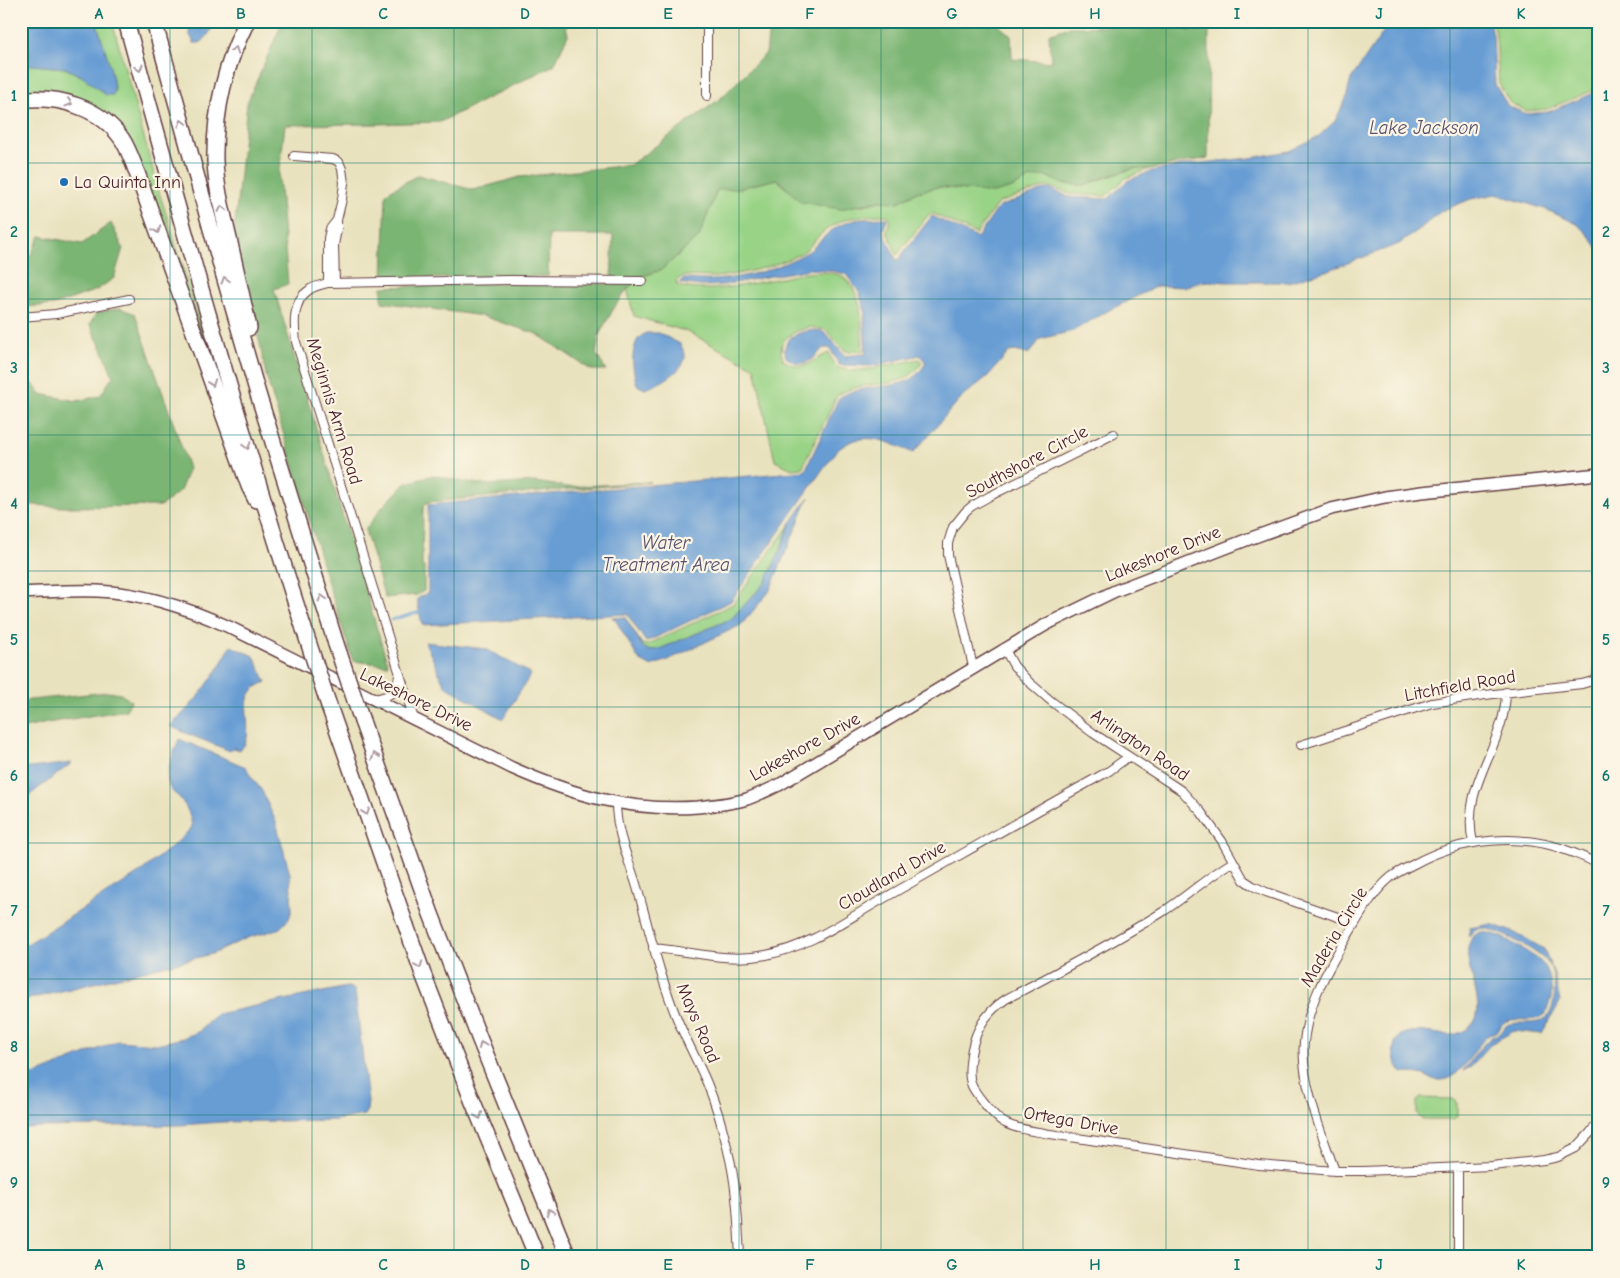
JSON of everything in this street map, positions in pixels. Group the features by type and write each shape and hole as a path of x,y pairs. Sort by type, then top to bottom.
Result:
{"highway":[{"path":"126,21 170,181 272,528 329,706 423,974 537,1257"},
{"path":"154,21 258,394 336,644 438,932 568,1257"},
{"path":"247,21 225,75 216,126 215,161 219,195 252,342 258,394"},
{"path":"21,100 48,98 74,104 103,120 122,139 136,170 248,486 272,528"}],"street":[{"path":"707,21 707,96"},
{"path":"294,156 333,159 339,162 342,169 344,183 342,199 337,220 330,229 328,238 331,283"},
{"name":"Meginnis Arm Road","path":"414,719 296,342 294,320 299,302 307,291 331,283 643,280"},
{"path":"21,317 56,314 129,299"},
{"name":"Southshore Circle","path":"973,667 948,555 948,543 953,527 966,511 990,496 1114,434"},
{"name":"Lakeshore Drive","path":"21,593 100,591 169,602 223,624 545,783 589,797 616,803 663,808 687,808 715,805 747,798 779,785 1004,648 1081,607 1246,540 1331,509 1377,498 1599,474"},
{"name":"Arlington Road","path":"1004,648 1014,666 1028,682 1093,733 1170,783 1190,799 1222,841 1244,880 1253,886 1355,923"},
{"path":"1598,680 1599,653"},
{"path":"375,699 386,697 394,691 398,684 399,673"},
{"name":"Litchfield Road","path":"1300,745 1432,703 1506,692 1582,684 1598,680"},
{"path":"1473,843 1470,821 1472,803 1478,781 1502,722 1506,692"},
{"name":"Cloudland Drive","path":"653,948 729,959 765,956 801,946 1109,771 1128,757"},
{"name":"Mays Road","path":"616,803 616,816 620,836 639,894 653,948 678,1021 707,1084 717,1111 733,1171 740,1257"},
{"name":"Maderia Circle","path":"1335,1171 1311,1096 1304,1058 1304,1043 1308,1018 1320,985 1355,923 1380,888 1398,872 1438,853 1473,843 1499,840 1534,842 1565,850 1587,858 1599,865"},
{"name":"Ortega Drive","path":"1233,862 1212,874 1164,911 1132,931 996,1006 982,1022 972,1042 969,1066 972,1085 982,1101 998,1119 1021,1129 1259,1165 1335,1171 1458,1168"},
{"path":"1458,1257 1458,1168 1492,1166 1558,1157 1582,1143 1599,1120"}],"green space":[{"path":"96,21 112,21 159,192 189,285 218,387 109,117 21,94 21,64 65,68 95,85 115,91"},
{"path":"283,21 565,21 568,35 554,65 440,122 285,125 279,177 288,284 274,289 388,665 353,661 266,375 260,344 241,273 234,234 247,103"},
{"path":"770,21 994,21 1011,36 1012,59 1051,62 1049,34 1069,27 1112,26 1115,21 1181,21 1182,29 1190,29 1190,22 1209,23 1208,158 1149,169 1135,168 1084,185 1063,184 1046,176 1031,178 1012,188 994,193 938,187 917,192 898,202 880,201 840,209 801,202 777,179 740,188 717,190 699,237 661,270 640,277 627,289 614,308 599,335 596,354 606,370 591,370 537,334 482,316 382,302 382,287 509,283 611,284 613,235 549,235 548,276 383,279 386,193 418,175 473,190 520,177 630,165 721,98 766,53"},
{"path":"1493,21 1599,21 1599,88 1547,109 1527,111 1510,103 1499,84 1496,35"},
{"path":"1135,168 1149,169 1126,178 1106,196 1070,194 1048,186 998,203 976,234 934,214 929,214 897,255 887,231 890,219 887,215 860,216 830,227 806,250 774,265 725,276 683,276 676,281 678,286 717,289 812,272 827,272 842,276 852,287 858,300 861,314 863,351 849,352 844,350 826,330 810,327 797,331 786,338 782,343 781,352 783,360 790,364 802,366 829,353 837,367 851,371 871,369 919,359 922,363 910,376 890,382 853,388 837,396 802,468 792,469 775,461 755,368 688,332 634,316 627,289 640,277 661,270 699,237 717,190 740,188 777,179 785,188 860,206 880,201 898,202 917,192 938,187 966,190 1012,188 1031,178 1046,176 1063,184 1084,185"},
{"path":"111,223 123,248 114,278 97,290 54,305 21,307 21,275 40,236 82,244"},
{"path":"120,308 135,314 189,468 180,491 161,506 63,507 21,504 21,369 40,394 77,401 100,396 113,376 90,325 96,313"},
{"path":"433,475 489,485 535,482 567,487 650,482 428,502 424,505 423,511 422,566 424,567 424,591 417,595 385,598 365,530 383,506 405,484"},
{"path":"790,524 765,583 731,619 662,648 650,651 643,647 628,622 642,644 647,645 733,604"},
{"path":"107,692 119,693 131,701 126,710 21,729 21,701"},
{"path":"1421,1098 1453,1099 1457,1102 1457,1116 1453,1119 1421,1119 1417,1115 1417,1101"}],"water":[{"path":"33,21 96,21 111,70 113,95 106,95 83,77 65,68 21,64 21,44"},
{"path":"187,21 214,21 205,38 200,43 194,43"},
{"name":"Lake Jackson","path":"1393,21 1489,21 1493,35 1495,85 1508,106 1526,114 1548,112 1599,91 1599,250 1590,237 1577,224 1545,209 1496,194 1471,199 1441,211 1399,244 1329,270 1288,282 1209,281 1198,282 1187,287 1157,286 1073,331 1040,339 1032,351 1027,354 1015,351 1009,352 988,376 961,398 913,453 887,442 869,439 852,441 840,448 825,466 731,601 646,642 627,614 422,625 417,599 428,593 428,505 805,471 839,398 855,391 892,385 913,379 926,363 920,355 871,366 839,365 830,348 823,348 811,360 802,363 797,363 786,357 785,346 793,336 814,330 823,332 845,356 866,354 865,311 859,292 846,274 828,270 809,269 723,285 701,286 679,283 683,279 726,279 750,275 773,268 808,252 831,231 845,223 868,219 887,218 883,231 897,261 932,216 977,238 999,207 1049,188 1069,197 1108,199 1127,181 1152,171 1289,151 1319,136 1335,121 1346,99 1351,79 1386,28"},
{"path":"646,333 659,333 680,344 685,355 684,361 676,372 663,381 645,389 637,385 633,369 633,352 638,340"},
{"path":"809,497 769,592 741,625 666,661 650,666 639,660 615,619 612,618 625,617 643,647 650,651 662,648 731,619 765,583 790,524"},
{"path":"425,642 486,649 531,674 503,719 445,686"},
{"path":"231,646 254,656 266,682 254,689 249,697 247,704 248,729 245,744 240,750 233,748 230,751 170,726 189,708 204,689"},
{"path":"179,739 246,767 262,791 276,822 290,874 292,909 289,919 279,929 247,938 212,954 21,1001 21,948 139,873 182,838 192,827 191,818 186,807 171,790 168,783 170,763"},
{"path":"72,763 31,794 21,803 21,769"},
{"path":"1491,924 1515,933 1544,949 1554,974 1560,1002 1542,1034 1514,1031 1492,1043 1470,1067 1463,1071 1478,1050 1508,1024 1533,1023 1543,1020 1551,1011 1554,1000 1555,989 1550,966 1529,948 1488,929 1481,928 1468,936 1470,928"},
{"path":"1480,932 1494,934 1503,938 1543,964 1549,974 1551,991 1551,998 1544,1015 1534,1019 1512,1020 1503,1023 1498,1030 1486,1037 1455,1075 1448,1078 1438,1080 1415,1073 1401,1072 1395,1060 1394,1047 1397,1039 1403,1034 1418,1032 1454,1035 1470,1027 1476,1017 1478,1005 1468,951 1471,940"},
{"path":"347,987 355,991 368,1102 364,1115 336,1120 38,1127 21,1129 21,1080 118,1041 157,1044 183,1038 198,1032 217,1014"}],"waterway":[{"path":"391,620 420,612"}],"place":[{"name":"La Quinta Inn","path":"64,182"}],"water label":[{"name":"Water Treatment Area","path":"666,554"}]}
